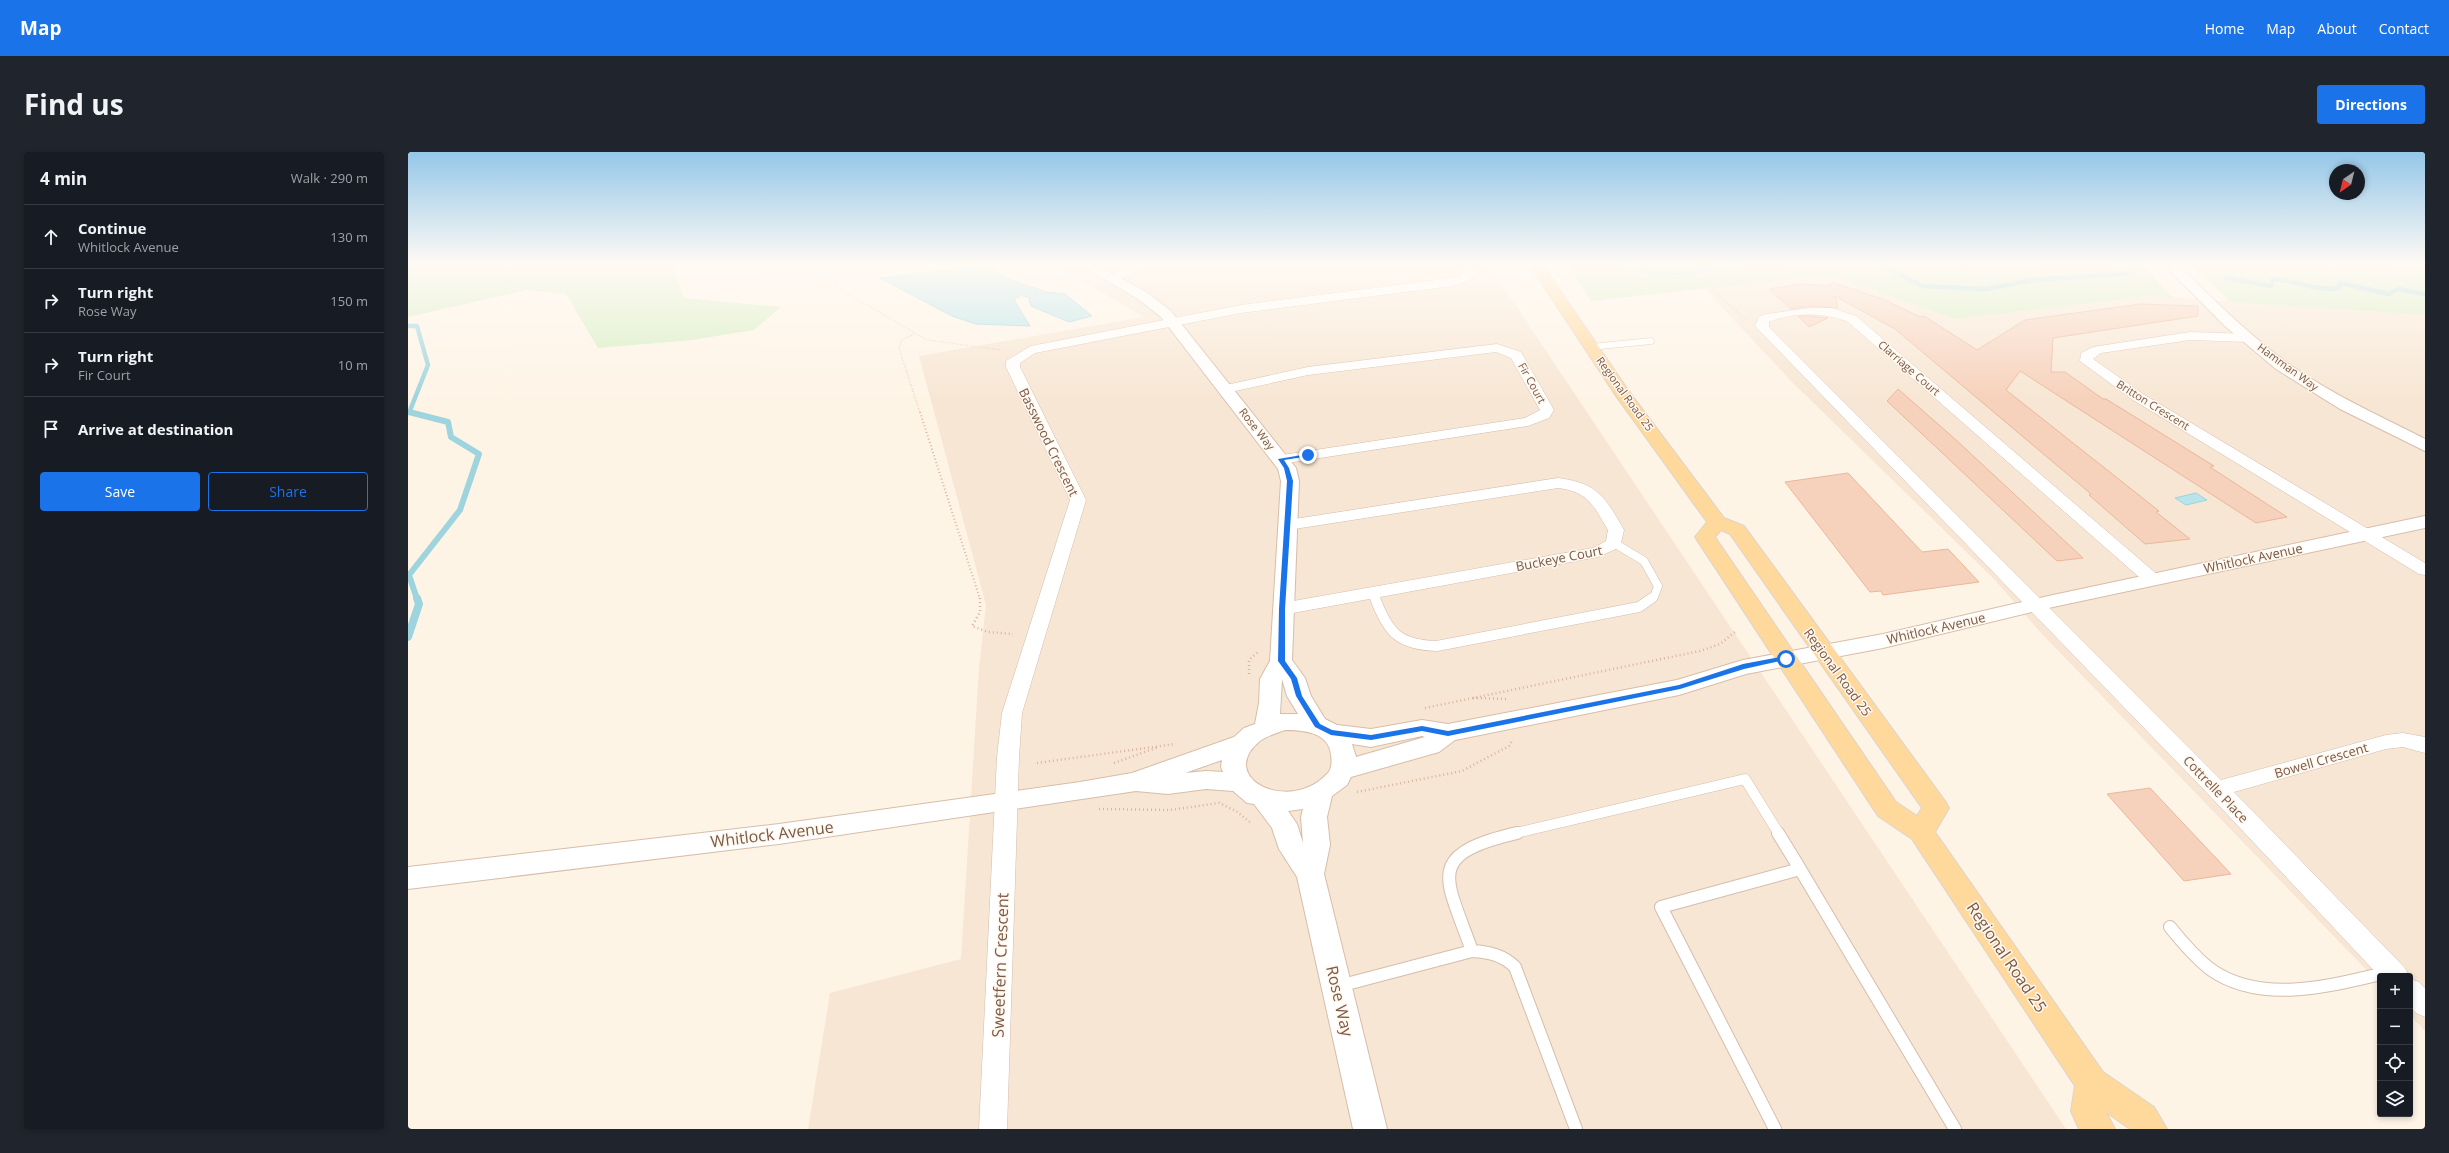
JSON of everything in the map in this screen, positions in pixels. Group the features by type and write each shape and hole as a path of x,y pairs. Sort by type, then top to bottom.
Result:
{"main road":[{"name":"Regional Road 25","path":"1566,310 1717,522 1737,530 1936,808 1921,832"},
{"name":"Regional Road 25","path":"1717,522 1705,537 1887,809 1921,832 2092,1082 2142,1118 2150,1129"},
{"path":"2092,1082 2087,1112 2098,1129"}],"street":[{"name":"Rose Way","path":"1159,310 1173,322 1287,468 1290,481 1282,609 1281,661 1271,679 1271,703 1266,726"},
{"path":"1022,354 1031,350 1241,310"},
{"name":"Clarriage Court","path":"2034,605 1764,330 1761,326 1763,320 1770,317 1817,310 1830,311 1852,319 2153,580"},
{"name":"Hamman Way","path":"2218,310 2249,338 2298,377 2335,399 2425,446"},
{"name":"Britton Crescent","path":"2249,338 2190,336 2098,350 2086,356 2087,361 2138,397 2366,534"},
{"name":"Fir Court","path":"1226,389 1308,371 1483,348 1497,348 1516,355 1547,410 1544,415 1528,422 1281,459"},
{"name":"Basswood Crescent","path":"1007,801 1008,757 1012,713 1078,500 1013,367 1013,361 1022,354"},
{"name":"Buckeye Court","path":"1282,609 1592,553 1608,549 1614,543 1616,530 1594,494 1574,484 1558,483 1288,525"},
{"name":"Whitlock Avenue","path":"1324,729 1371,738 1422,728 1448,733 1524,719 1680,687 1743,667 1890,639 2034,605 2425,522"},
{"path":"2366,534 2425,570"},
{"name":"Cottrelle Place","path":"2034,605 2217,789 2393,973"},
{"path":"1281,661 1294,678 1299,696 1324,729 1341,743 1345,756 1343,770 1334,783 1320,794 1302,801 1283,803 1264,800 1248,793 1237,782 1233,770 1234,757 1240,744 1266,726 1295,722 1324,729"},
{"name":"Whitlock Avenue","path":"1343,770 1430,746 1448,733"},
{"name":"Bowell Crescent","path":"2217,789 2386,742 2403,740 2425,745"},
{"name":"Whitlock Avenue","path":"408,878 779,834 1134,782 1240,744"},
{"name":"Whitlock Avenue","path":"1134,782 1168,785 1206,780 1237,782"},
{"name":"Rose Way","path":"1310,874 1317,845 1314,817 1320,794"},
{"name":"Rose Way","path":"1264,800 1284,824 1292,848 1310,874 1370,1129"},
{"name":"Sweetfern Crescent","path":"993,1129 1007,801"},
{"path":"2413,993 2425,1005"}],"lane":[{"path":"1591,347 1651,341"},
{"path":"1373,593 1388,628 1397,639 1422,647 1437,646 1639,607 1654,597 1658,586 1644,561 1614,543"},
{"path":"1472,951 1448,883 1448,872 1460,853 1470,845 1745,779 1955,1129"},
{"path":"1775,1129 1661,907 1800,869"},
{"path":"2170,927 2187,947 2218,974 2244,985 2277,990 2312,989 2377,977"},
{"path":"1337,986 1472,951 1495,954 1507,958 1515,967 1576,1129"}],"path":[{"path":"873,310 914,334 942,344 1022,354"},
{"path":"1733,310 1738,314"},
{"path":"914,334 902,340 899,348 980,596 980,612 972,626 988,632 1013,634"},
{"path":"1421,709 1700,652 1720,644 1735,632"},
{"path":"1248,660 1250,682"},
{"path":"1351,796 1356,792 1462,771 1509,746 1524,719"},
{"path":"1037,763 1180,744"},
{"path":"1170,810 1219,803 1236,811 1254,826"}],"shaded area":[{"path":"1131,310 1518,310 2066,1129 808,1129 830,993 961,959 979,668 986,605 919,356 1144,317"},
{"path":"1724,310 1928,310 1955,319 2036,310 2348,310 2425,315 2425,1031 2413,1018 2413,973 2377,973 2377,981 2041,633 1995,580 1790,380"}],"green space":[{"path":"408,310 441,310 408,317"},
{"path":"575,310 778,310 754,330 692,340 598,348"},
{"path":"1928,310 2036,310 1955,319"},
{"path":"2344,310 2425,310 2425,315"}],"water":[{"path":"940,310 1020,310 1030,326 976,324 952,316"},
{"path":"1040,310 1084,310 1092,316 1069,322"},
{"path":"2196,493 2207,500 2186,505 2175,498"}],"building":[{"path":"1860,310 1905,310 1920,317 1924,316 1977,350 2025,320 2100,310 2198,310 2198,316 2053,338 2051,372 2065,372 2103,399 2106,399 2214,466 2210,467 2287,517 2256,523 2020,371 2006,390 2159,511 2156,512 2190,539 2145,544 2089,495 2091,494 1895,329"},
{"path":"1798,316 1808,316 1828,318 1809,327"},
{"path":"1898,389 1955,439 2083,558 2057,561 1887,401"},
{"path":"1848,473 1922,552 1948,549 1979,582 1883,595 1881,591 1870,592 1785,482"},
{"path":"2150,788 2231,874 2184,881 2107,794"}],"waterway":[{"path":"408,326 417,326 428,365 409,412"},
{"path":"409,412 448,422 451,437 479,454 460,510 409,575 417,599"},
{"path":"408,637 419,604 417,598"}],"route":[{"path":"1308,455 1281,459 1287,468 1290,481 1282,609 1281,661 1294,678 1299,696 1317,726 1331,733 1371,738 1422,728 1448,733 1680,687 1743,667 1786,659"}]}
